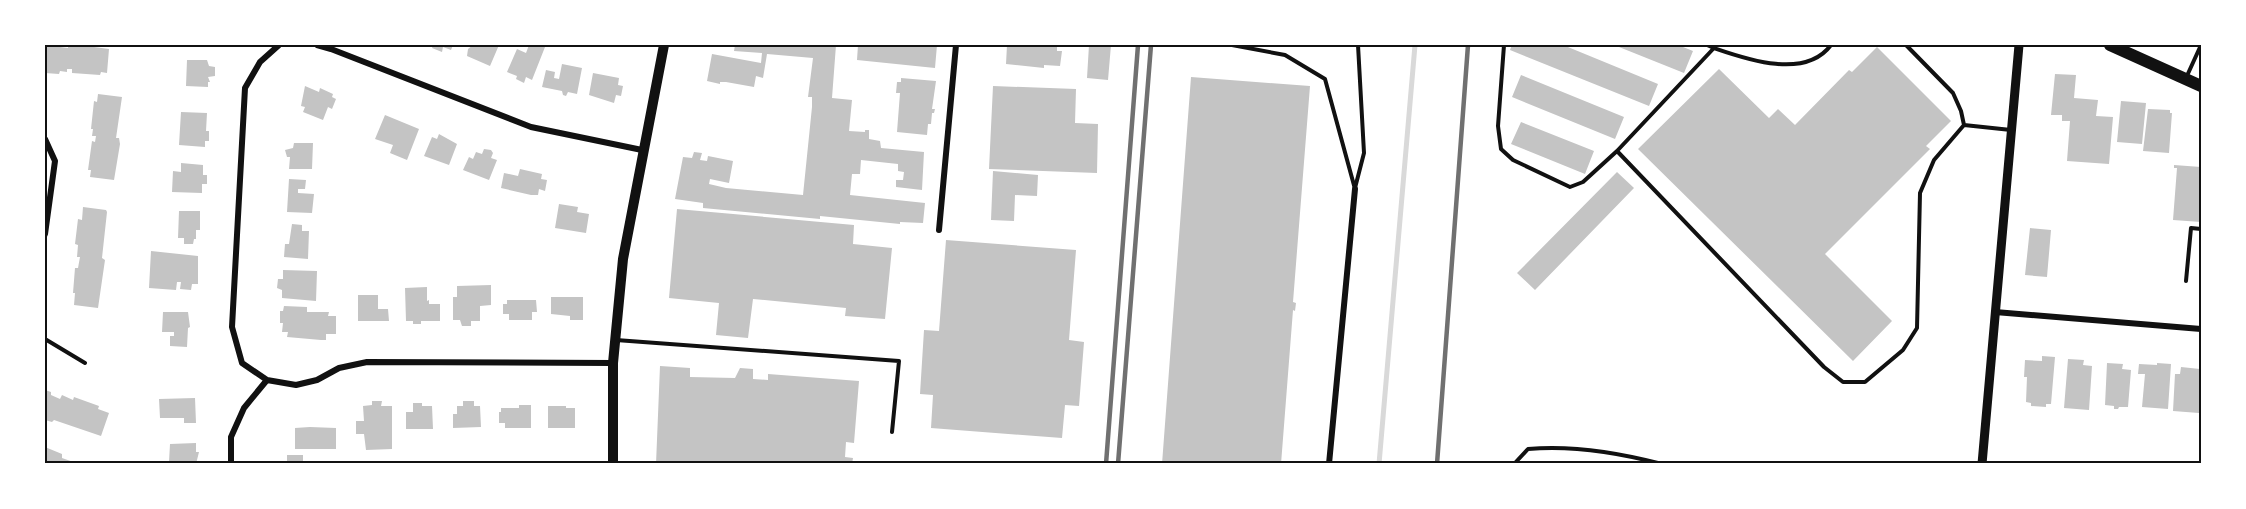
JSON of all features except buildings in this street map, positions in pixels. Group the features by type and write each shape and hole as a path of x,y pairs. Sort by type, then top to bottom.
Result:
{"main road":[{"path":"613,464 613,363 622,259 664,45"},
{"path":"2110,45 2201,86"}],"street":[{"path":"279,45 260,62 245,88 232,327 242,363 267,380 296,385 317,380 339,368 367,362 613,363"},
{"path":"317,45 531,127 642,150"},
{"path":"939,231 956,45"},
{"path":"1982,464 2019,45"},
{"path":"45,139 55,161 45,234"},
{"path":"1329,464 1355,189"},
{"path":"1995,312 2201,329"},
{"path":"231,464 231,437 244,408 267,380"}],"lane":[{"path":"1232,45 1285,55 1325,79 1355,189"},
{"path":"1355,189 1364,153 1358,45"},
{"path":"1504,45 1498,126 1500,149 1513,160 1570,187 1583,182 1617,152 1714,48"},
{"path":"1707,45 1753,61 1792,65 1813,59 1831,45"},
{"path":"1906,45 1953,93 1964,125"},
{"path":"2186,79 2200,45"},
{"path":"1617,152 1824,367 1843,382 1866,382 1903,350 1917,328 1920,192 1934,160 1964,125"},
{"path":"1964,125 2012,130"},
{"path":"2186,281 2191,228 2201,229"},
{"path":"45,339 85,363"},
{"path":"615,340 898,361 892,432"},
{"path":"1514,464 1528,449 1547,448 1632,456 1662,464"}],"waterway":[{"path":"1379,464 1415,45"}],"railway":[{"path":"1106,464 1138,45"},
{"path":"1118,464 1151,45"},
{"path":"1437,464 1468,45"}]}
